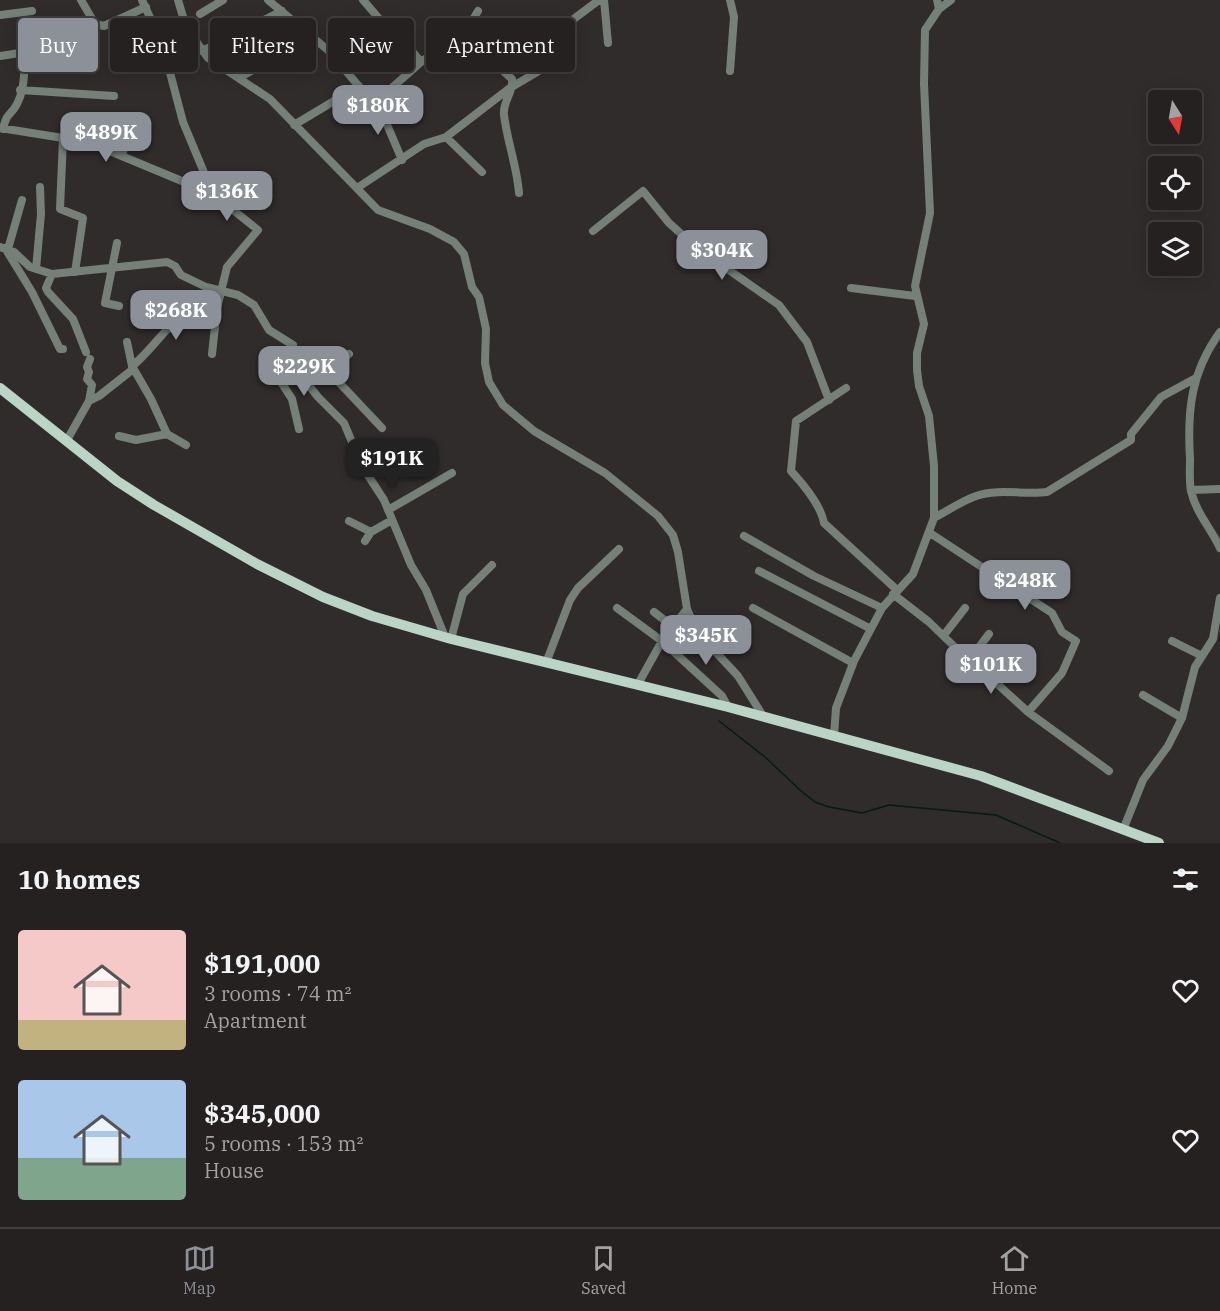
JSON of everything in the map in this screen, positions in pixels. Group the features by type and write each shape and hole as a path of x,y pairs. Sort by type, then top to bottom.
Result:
{"main road":[{"path":"0,388 117,481 154,505 257,564 323,597 372,615 448,638 763,716 981,776 1159,843"}],"street":[{"path":"81,0 91,18"},
{"path":"200,14 223,0"},
{"path":"268,0 290,18"},
{"path":"363,0 382,22 387,21 421,62"},
{"path":"357,188 424,144 446,137 513,86 550,62 565,31 575,18 599,0"},
{"path":"604,0 608,43"},
{"path":"730,0 734,17 730,71"},
{"path":"937,0 939,9"},
{"path":"834,736 836,708 853,663 882,608 913,574 934,518 934,466 929,416 919,386 917,370 917,353 924,324 915,296 915,286 930,213 924,84 925,30 939,9 951,0"},
{"path":"180,1 186,27 202,51 270,99 378,210 430,229 454,242 464,254 486,329 485,363 489,382 503,405 534,431 605,473 658,516 673,535 687,609 697,632 738,676 763,716"},
{"path":"98,25 104,26 144,3 163,46 183,122 213,194"},
{"path":"0,15 32,11"},
{"path":"202,51 282,11"},
{"path":"474,18 478,11"},
{"path":"316,40 376,101 402,160"},
{"path":"0,56 18,53"},
{"path":"376,101 426,58"},
{"path":"26,72 17,104 6,114 2,128 88,141 213,194 258,230 227,267 225,284 220,290 212,354"},
{"path":"239,78 249,72"},
{"path":"505,72 512,79 513,86 503,112 517,167 519,193"},
{"path":"294,125 359,86"},
{"path":"20,90 114,96"},
{"path":"88,141 91,117"},
{"path":"122,155 129,132"},
{"path":"446,137 482,172"},
{"path":"63,139 60,209 83,218 75,272"},
{"path":"36,269 41,214 40,187"},
{"path":"592,231 643,191 669,223 696,247 779,305 807,342 829,400"},
{"path":"4,248 22,200"},
{"path":"117,243 105,303 119,306"},
{"path":"4,248 36,269 52,274 167,262 175,266 181,275 238,295 255,305 269,330 293,345"},
{"path":"4,248 32,292 60,349 63,350"},
{"path":"52,274 46,288 74,319 88,356 87,379 92,385 89,401 66,440"},
{"path":"851,288 915,296"},
{"path":"89,401 132,370 132,366 159,341 180,316 188,312 217,308"},
{"path":"1220,332 1204,353 1192,390 1189,442 1191,490 1202,520 1220,548"},
{"path":"127,342 132,366 152,399 167,434 186,445"},
{"path":"327,372 349,354"},
{"path":"299,372 313,357 382,429"},
{"path":"299,429 292,399 281,382 294,367 318,397 344,423 362,466 388,510 411,565 426,590 448,638"},
{"path":"934,518 976,496 1017,491 1033,494 1047,492 1131,440 1131,434 1161,397 1196,378"},
{"path":"846,388 796,422 791,471 807,489 812,502 822,512 824,523 895,592 1028,712 1109,771"},
{"path":"119,436 136,440 167,434"},
{"path":"388,510 452,473"},
{"path":"1191,490 1220,489"},
{"path":"365,541 371,532 392,520"},
{"path":"349,521 371,532"},
{"path":"930,533 1052,613 1062,632 1076,641 1062,673 1028,712"},
{"path":"744,536 814,576 882,608"},
{"path":"546,663 570,600 579,588 619,549"},
{"path":"448,638 463,594 492,565"},
{"path":"759,571 871,629"},
{"path":"1124,830 1143,780 1168,746 1182,718 1195,667 1213,639 1220,598"},
{"path":"617,608 662,641 722,696 728,707"},
{"path":"753,608 853,663"},
{"path":"944,635 965,608"},
{"path":"638,684 662,641 687,609"},
{"path":"654,612 672,626"},
{"path":"970,659 989,634"},
{"path":"1172,641 1202,656"},
{"path":"1143,695 1182,718"}],"waterway":[{"path":"719,721 765,757 815,802 862,813 889,805 996,815 1060,843"}]}
